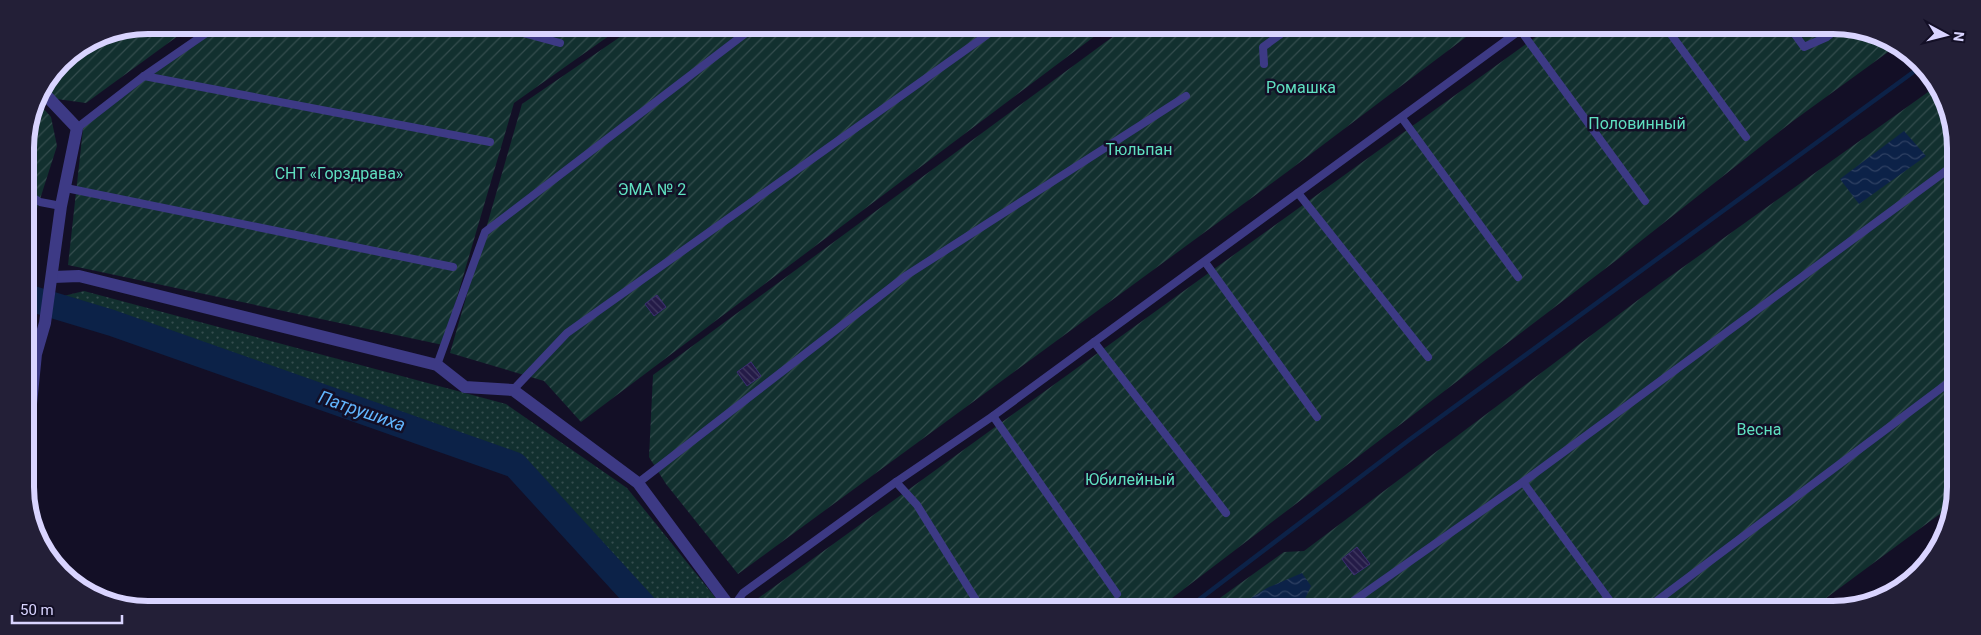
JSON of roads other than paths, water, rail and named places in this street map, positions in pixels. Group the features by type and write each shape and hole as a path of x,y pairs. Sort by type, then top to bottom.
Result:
{"street":[{"path":"34,374 36,354 45,323 52,282 61,206 77,128 46,95"},
{"path":"52,282 79,276 437,364 465,387 513,390 638,483 726,601"}],"lane":[{"path":"77,128 144,76 205,34"},
{"path":"527,34 560,43"},
{"path":"437,364 485,232 744,34"},
{"path":"513,390 567,333 988,34"},
{"path":"1264,64 1263,47 1281,34"},
{"path":"736,601 743,593 896,482 993,416 1517,34"},
{"path":"1525,34 1645,201"},
{"path":"1671,34 1746,137"},
{"path":"1795,34 1804,47 1831,34"},
{"path":"144,76 490,142"},
{"path":"638,483 907,275 1186,96"},
{"path":"1402,118 1518,277"},
{"path":"1353,601 1523,482 1947,170"},
{"path":"66,188 453,267"},
{"path":"1298,193 1428,357"},
{"path":"34,198 40,202 61,206"},
{"path":"1204,262 1317,417"},
{"path":"1094,342 1226,513"},
{"path":"1657,601 1947,384"},
{"path":"993,416 1117,594"},
{"path":"896,482 917,505 976,601"},
{"path":"1523,482 1610,601"}],"water":[{"path":"1904,131 1926,156 1859,204 1840,179"},
{"path":"1302,573 1311,586 1304,601 1246,601 1267,588"}],"waterway":[{"path":"1197,601 1409,440 1916,70"},
{"name":"Патрушиха","path":"34,299 112,323 515,465 640,601"}],"park label":[{"name":"Ромашка","path":"1301,87"},
{"name":"Половинный","path":"1637,123"},
{"name":"Тюльпан","path":"1139,149"},
{"name":"СНТ «Горздрава»","path":"339,173"},
{"name":"ЭМА № 2","path":"652,189"},
{"name":"Весна","path":"1759,429"},
{"name":"Юбилейный","path":"1130,479"}]}
